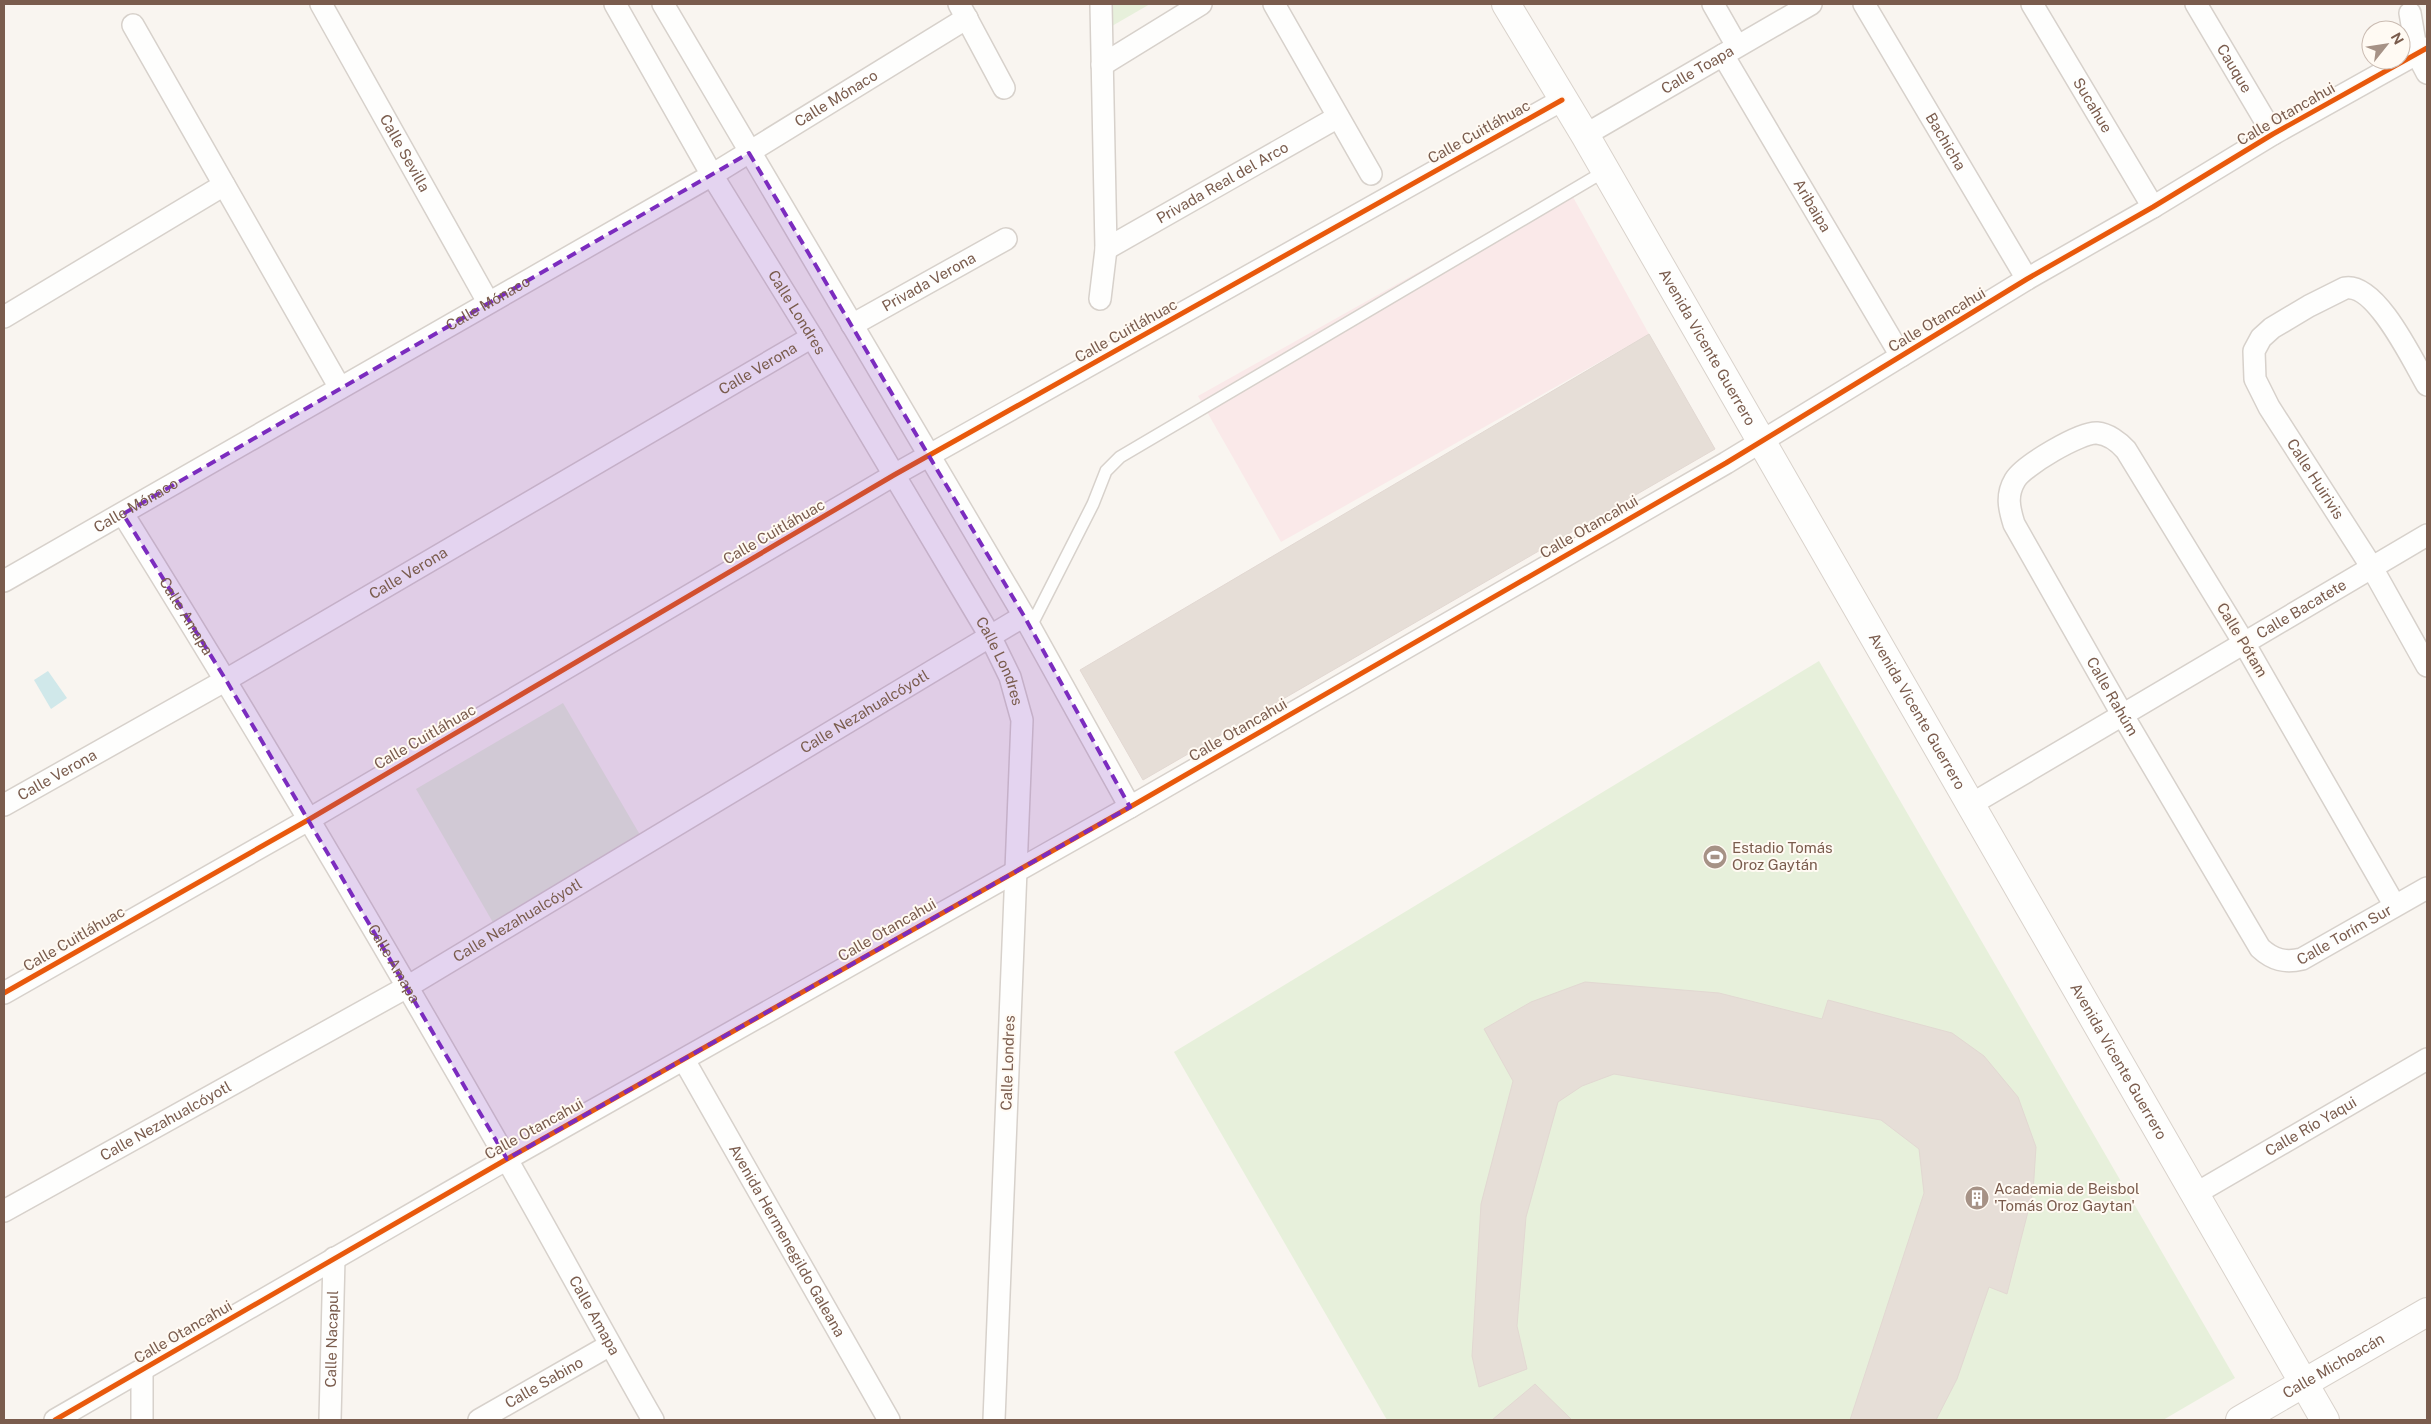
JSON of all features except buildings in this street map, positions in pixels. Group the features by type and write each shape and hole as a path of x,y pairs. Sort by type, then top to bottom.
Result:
{"main road":[{"name":"Avenida Vicente Guerrero","path":"1506,4 1562,100 1585,135 2325,1420"},
{"name":"Calle Michoacán","path":"2240,1420 2427,1312"}],"street":[{"name":"Calle Sevilla","path":"321,4 488,302"},
{"name":"Calle Londres","path":"616,4 712,175 812,337 990,636 1010,677 1022,720 994,1420"},
{"path":"663,4 1027,622 1130,807"},
{"path":"1100,298 1106,250 1101,4"},
{"path":"1102,65 1201,4"},
{"path":"1274,4 1371,174"},
{"name":"Aribaipa","path":"1713,4 1730,50 1901,356"},
{"name":"Calle Toapa","path":"1585,135 1811,4"},
{"name":"Bachicha","path":"1864,4 2027,279"},
{"name":"Sucahue","path":"2032,4 2153,207"},
{"name":"Cauque","path":"2196,4 2273,134"},
{"path":"2407,9 2427,32"},
{"path":"2407,9 2422,51 2427,73"},
{"name":"Calle Mónaco","path":"4,581 750,153 963,11"},
{"path":"963,11 1004,88"},
{"path":"133,25 340,388"},
{"name":"Calle Otancahui","path":"55,1420 507,1158 684,1060 1130,807 1761,441 2027,279 2153,207 2273,134 2422,51"},
{"name":"Calle Cuitláhuac","path":"4,993 308,820 894,476 1562,100"},
{"name":"Privada Real del Arco","path":"1106,250 1338,117"},
{"path":"4,317 224,185"},
{"name":"Privada Verona","path":"852,325 1006,239"},
{"name":"Calle Huirivis","path":"2427,385 2383,312 2362,290 2352,287 2344,288 2272,328 2261,338 2254,351 2255,379 2269,406 2371,566 2427,666"},
{"name":"Calle Verona","path":"4,806 226,680 812,337"},
{"name":"Calle Pótam","path":"2051,451 2091,433 2100,433 2120,443 2126,450 2244,643 2395,906"},
{"name":"Calle Rahúm","path":"2051,451 2016,478 2008,504 2014,524 2122,714 2260,948"},
{"name":"Calle Amapa","path":"123,514 226,680 407,987 507,1158 653,1420"},
{"name":"Calle Bacatete","path":"1970,805 2371,566 2427,535"},
{"name":"Calle Nezahualcóyotl","path":"4,1211 407,987 990,636 1027,622"},
{"name":"Calle Torím Sur","path":"2260,948 2268,956 2280,961 2302,959 2427,888"},
{"name":"Calle Río Yaqui","path":"2195,1194 2427,1059"},
{"name":"Avenida Hermenegildo Galeana","path":"684,1060 889,1420"},
{"name":"Calle Nacapul","path":"330,1420 334,1258"},
{"name":"Calle Sabino","path":"479,1420 515,1410 610,1345"},
{"path":"142,1370 142,1420"}],"lane":[{"path":"1027,622 1093,504 1106,472 1120,456 1605,171"}],"highlighted area":[{"path":"749,153 1024,616 1130,807 507,1159 226,680 123,514"}],"shaded area":[{"path":"1568,188 1649,334 1281,542 1198,396"}],"green space":[{"path":"1112,4 1150,4 1112,26"},
{"name":"Estadio Tomás Oroz Gaytán","path":"1819,661 2235,1378 2163,1420 1387,1420 1174,1052"},
{"path":"563,703 643,840 495,926 416,789"}],"water":[{"path":"48,671 67,698 51,709 34,680"}],"cycle path":[{"path":"55,1420 507,1159 1130,807 1726,463 2027,279 2153,207 2273,134 2427,48"},
{"path":"4,993 308,820 894,475 1562,100"}],"place":[{"name":"Estadio Tomás Oroz Gaytán","path":"1715,857"},
{"name":"Academia de Beisbol 'Tomás Oroz Gaytan'","path":"1977,1198"}]}
